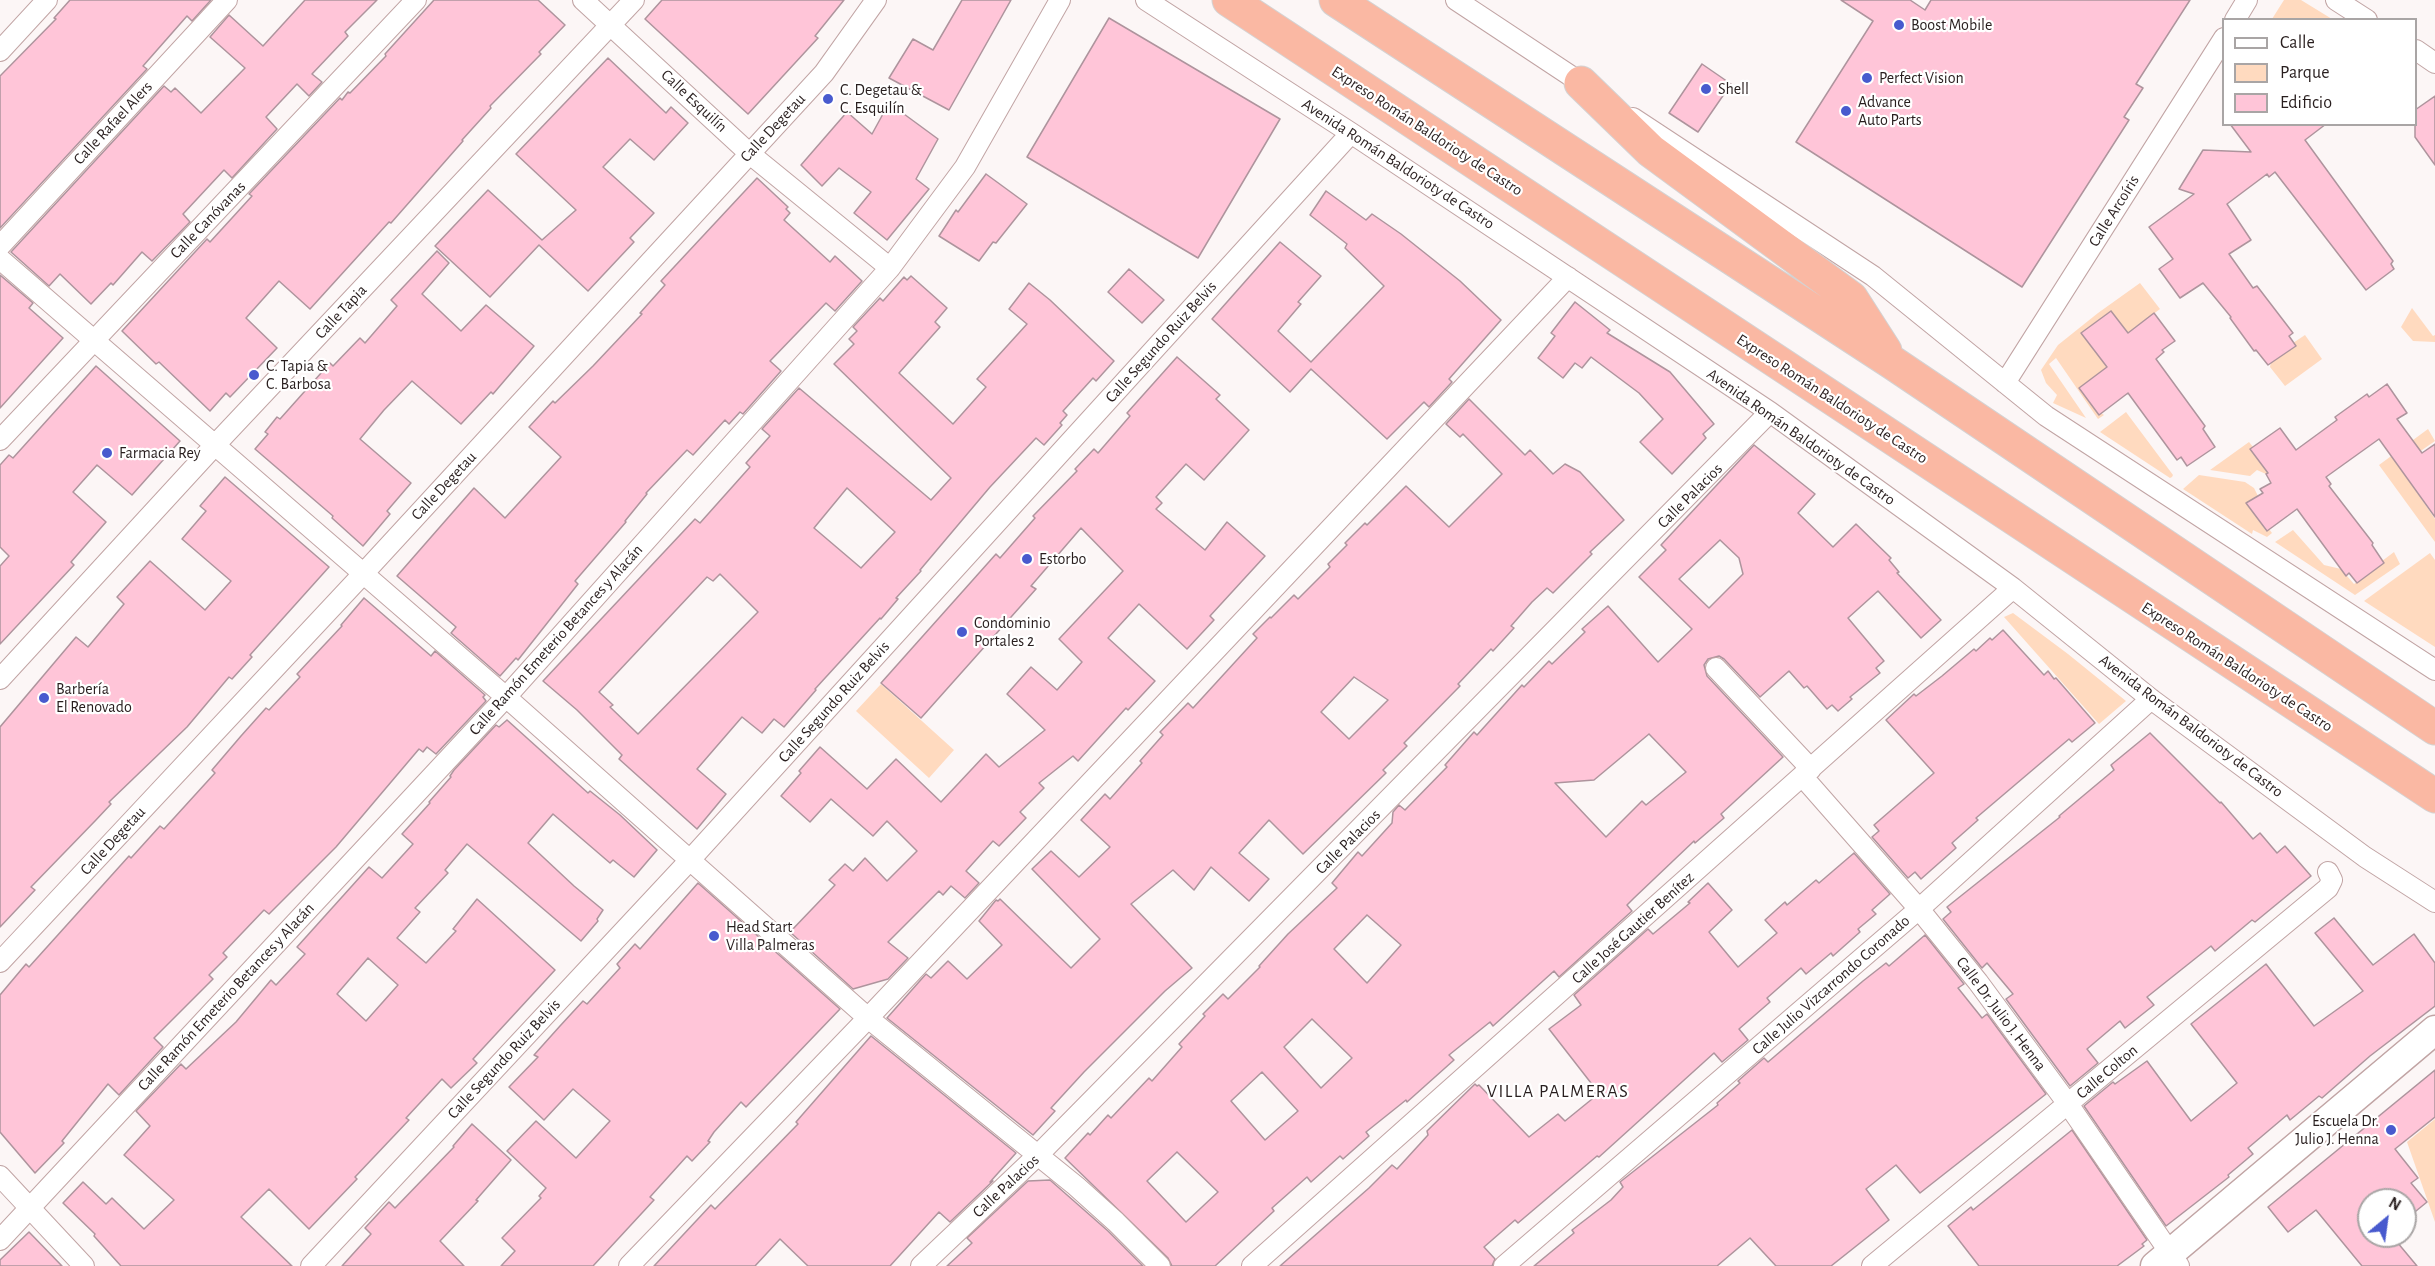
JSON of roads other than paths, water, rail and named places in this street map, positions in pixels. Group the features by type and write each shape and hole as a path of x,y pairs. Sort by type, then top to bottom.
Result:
{"highway":[{"name":"Expreso Román Baldorioty de Castro","path":"1230,0 2435,796"},
{"path":"1344,5 1893,363 2435,728"},
{"path":"1581,83 1651,151 1851,298 1893,363"}],"street":[{"path":"0,51 47,0"},
{"name":"Calle Rafael Alers","path":"0,246 227,0"},
{"name":"Calle Canóvanas","path":"0,440 416,0"},
{"name":"Calle Esquilín","path":"583,0 750,154 890,268"},
{"name":"Calle Tapia","path":"0,679 215,445 634,0"},
{"name":"Calle Degetau","path":"0,962 750,154 824,72 876,0"},
{"name":"Calle Ramón Emeterio Betances y Alacán","path":"0,1240 506,697 890,268 965,167 1060,0"},
{"name":"Avenida Román Baldorioty de Castro","path":"1146,0 1351,133 1770,412 2013,588 2151,699 2366,857 2435,902"},
{"path":"1456,0 1873,276 2046,416 2435,670"},
{"path":"2236,18 2247,0"},
{"path":"2336,0 2364,18"},
{"name":"Calle Arcoíris","path":"2005,383 2222,40"},
{"path":"2417,51 2435,63"},
{"name":"Calle Segundo Ruiz Belvis","path":"311,1266 689,861 1351,133"},
{"path":"0,260 506,697 868,1018 1038,1155 1116,1222 1160,1266"},
{"path":"628,1266 868,1018 1568,277"},
{"name":"Calle Palacios","path":"921,1266 1038,1155 1770,412"},
{"name":"Calle José Gautier Benítez","path":"1252,1266 2013,588"},
{"name":"Calle Dr. Julio J. Henna","path":"1716,668 1807,773 1978,982 2068,1104 2168,1262"},
{"name":"Calle Julio Vizcarrondo Coronado","path":"1504,1266 1919,909 2151,699"},
{"name":"Calle Colton","path":"1872,1266 2328,888 2331,880 2328,873"},
{"path":"2168,1262 2435,1029"},
{"path":"0,1176 84,1266"}],"place":[{"name":"Boost Mobile","path":"1899,25"},
{"name":"Perfect Vision","path":"1867,78"},
{"name":"Shell","path":"1706,89"},
{"name":"C. Degetau & C. Esquilín","path":"828,99"},
{"name":"Advance Auto Parts","path":"1846,111"},
{"name":"C. Tapia & C. Barbosa","path":"254,375"},
{"name":"Farmacia Rey","path":"107,453"},
{"name":"Estorbo","path":"1027,559"},
{"name":"Condominio Portales 2","path":"962,632"},
{"name":"Barbería El Renovado","path":"44,698"},
{"name":"Head Start Villa Palmeras","path":"714,936"},
{"name":"Escuela Dr. Julio J. Henna","path":"2391,1130"}],"district":[{"name":"VILLA PALMERAS","path":"1558,1092"}]}
